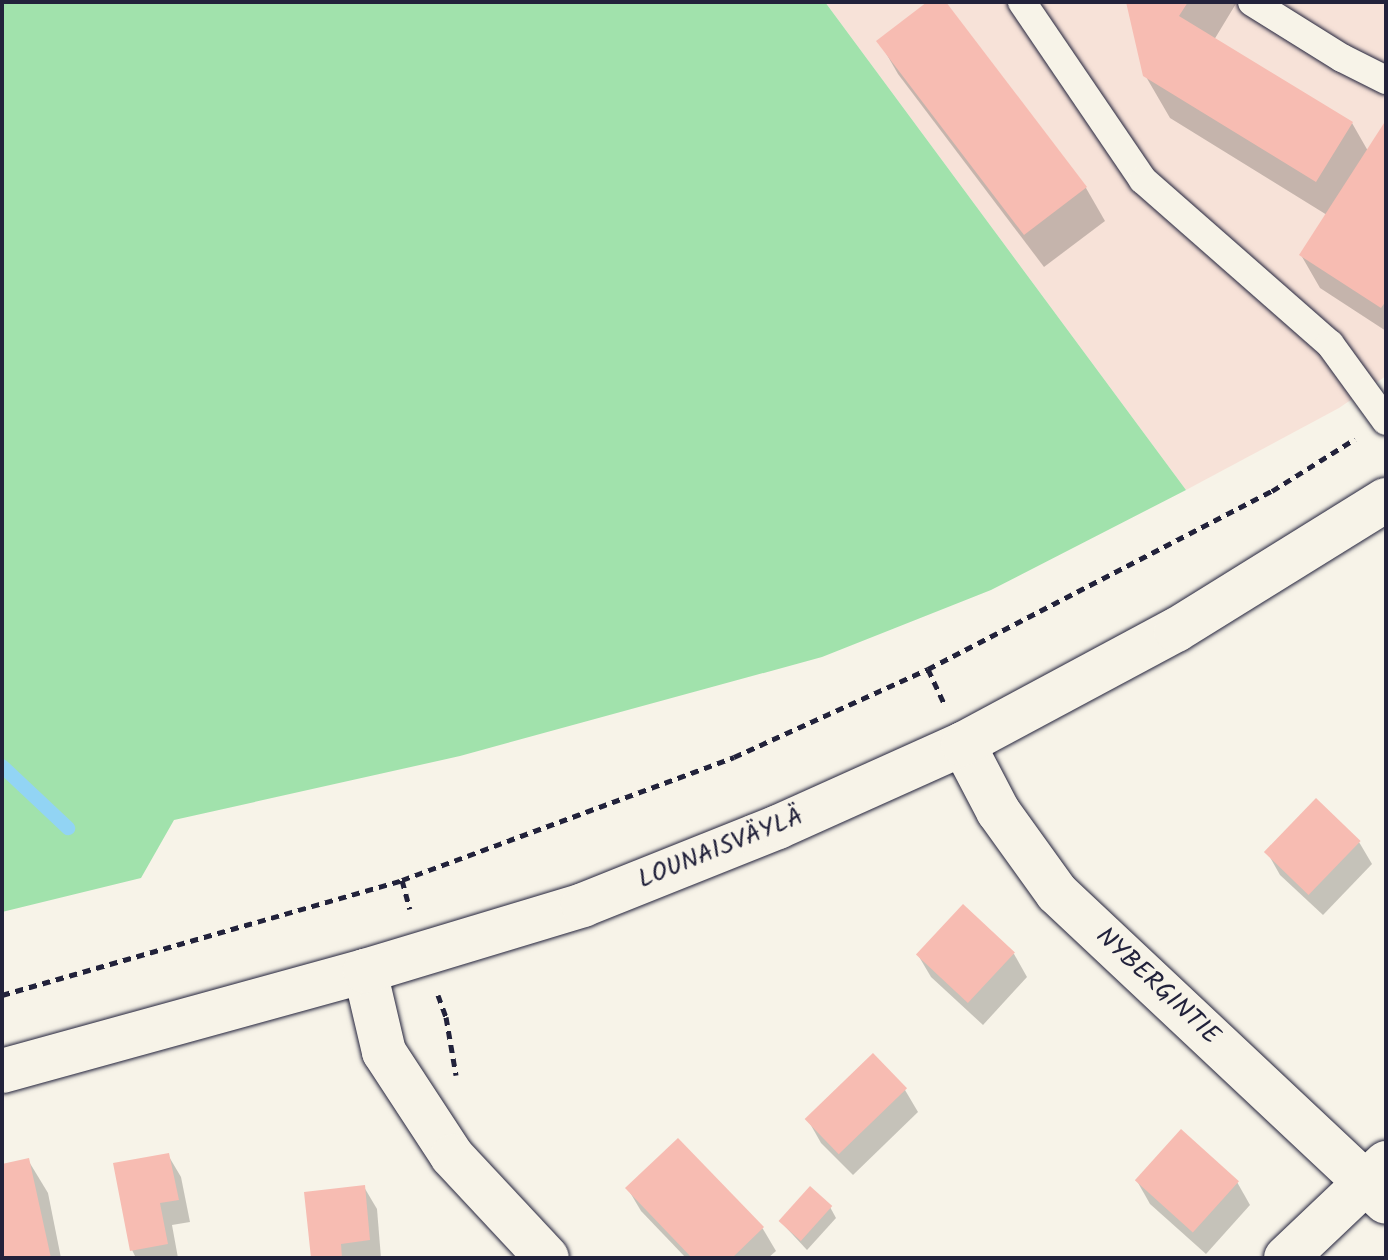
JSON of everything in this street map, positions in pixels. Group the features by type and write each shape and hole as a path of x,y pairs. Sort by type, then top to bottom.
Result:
{"street":[{"name":"LOUNAISVÄYLÄ","path":"2,1071 365,971 583,905 778,827 963,744 1176,630 1386,500"},
{"name":"NYBERGINTIE","path":"963,744 998,811 1057,893 1379,1182"},
{"path":"365,971 384,1052 452,1156 547,1258"},
{"path":"1286,1258 1379,1182"}],"lane":[{"path":"1022,2 1143,180 1330,344 1386,420"},
{"path":"1252,2 1386,80"}],"path":[{"path":"2,995 402,880 734,757 928,669 1272,491 1386,420"},
{"path":"402,880 446,1017 457,1083"}],"shaded area":[{"path":"825,2 1386,2 1386,376 1339,408 1186,490"}],"green space":[{"path":"2,2 825,2 1186,490 991,590 822,657 460,756 174,820 141,878 2,912"}],"building":[{"path":"927,2 946,2 1087,187 1024,235 876,41"},
{"path":"1126,2 1188,2 1179,16 1353,122 1316,182 1143,76"},
{"path":"1386,120 1386,301 1381,308 1299,255"},
{"path":"1316,798 1361,841 1308,895 1264,852"},
{"path":"963,904 1015,952 968,1003 916,954"},
{"path":"873,1053 907,1088 839,1154 805,1119"},
{"path":"1181,1129 1239,1181 1193,1232 1135,1180"},
{"path":"678,1138 764,1227 732,1258 692,1258 625,1188"},
{"path":"169,1153 179,1200 160,1203 168,1244 130,1251 113,1163"},
{"path":"29,1158 51,1258 2,1258 2,1164"},
{"path":"365,1185 370,1240 341,1244 342,1258 311,1258 304,1192"},
{"path":"810,1186 832,1206 801,1241 779,1221"}],"waterway":[{"path":"2,766 68,828"}]}
